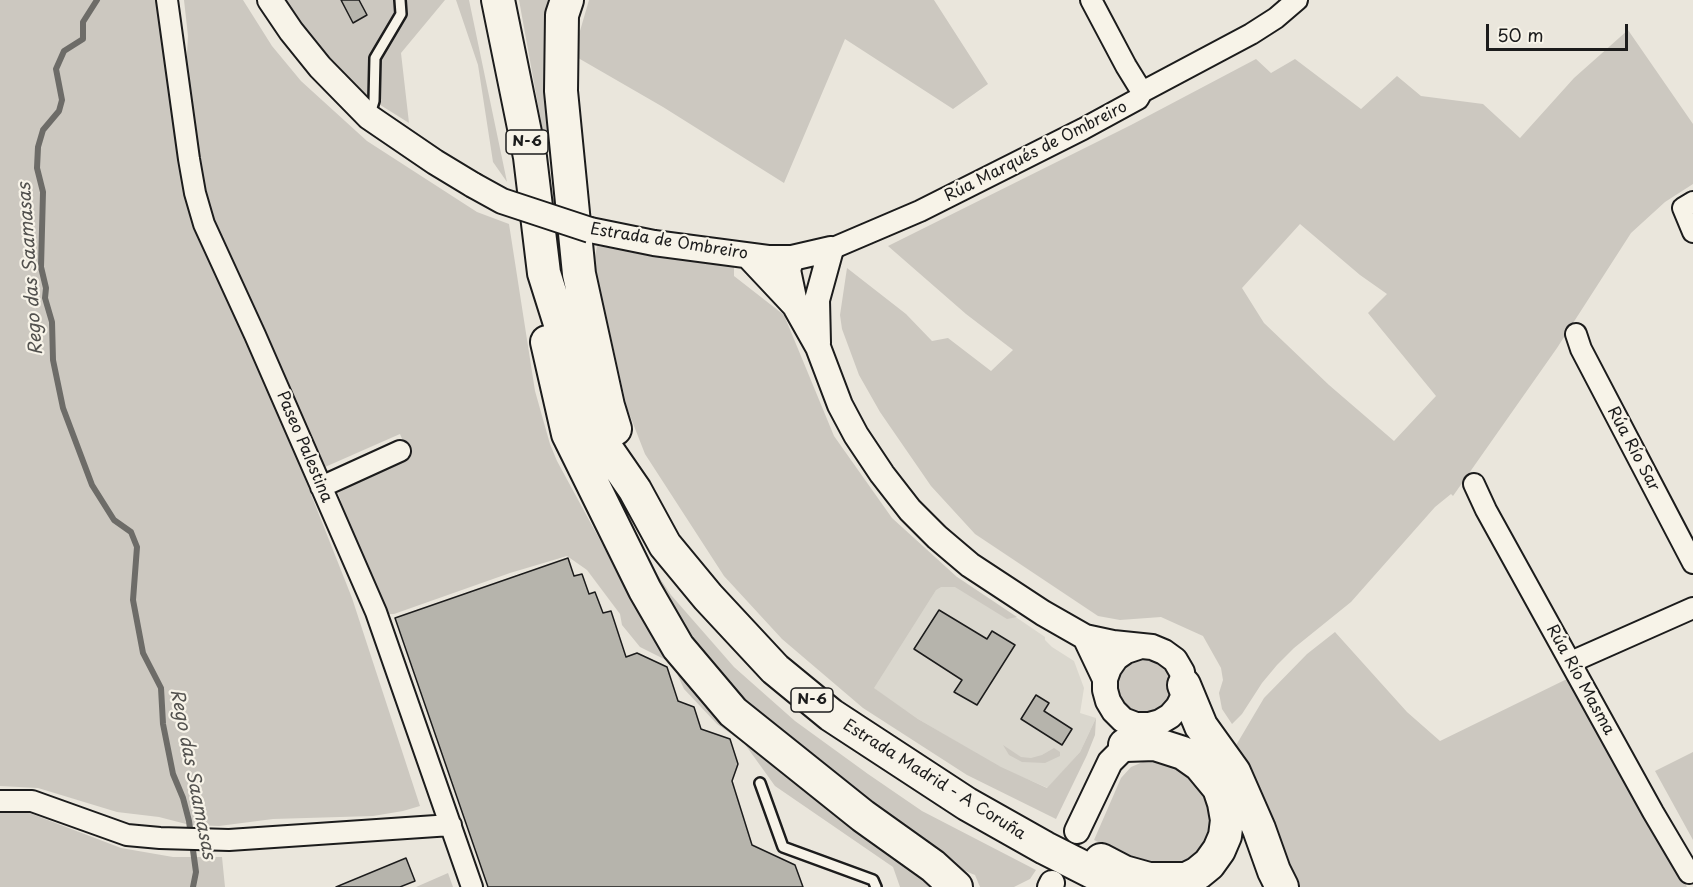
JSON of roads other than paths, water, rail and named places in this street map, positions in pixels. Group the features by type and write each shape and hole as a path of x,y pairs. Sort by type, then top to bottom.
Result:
{"highway":[{"name":"Estrada Madrid - A Coruña","path":"498,0 530,157 544,273 579,384 606,448 635,490 665,545 708,597 775,669 831,715 967,804 1045,848 1122,887"},
{"path":"567,0 562,15 561,91 579,274 608,406 635,490"},
{"path":"544,273 543,320 555,384 568,434 645,590 678,647 733,712 862,816 933,866 956,887"},
{"path":"1184,685 1202,726 1234,772 1282,887"},
{"path":"1045,848 1090,855 1124,872 1149,879 1186,879 1209,864 1225,836 1227,820 1219,788 1200,765 1176,749 1155,744 1117,754"}],"street":[{"name":"Paseo Palestina","path":"167,0 189,159 204,224 376,612 472,887"},
{"name":"Estrada de Ombreiro","path":"270,0 320,68 369,117 473,185 502,201 590,230 654,243 748,256 795,257"},
{"path":"1091,0 1142,92"},
{"name":"Rúa Marqués de Ombreiro","path":"795,257 831,249 921,211 984,180 1138,99 1142,92 1251,34 1276,18 1297,0"},
{"path":"1688,205 1693,232"},
{"path":"807,304 831,249"},
{"path":"748,256 768,275 807,304"},
{"path":"795,257 788,270 807,304 818,347 840,405 856,435 910,510 970,565 1043,613 1085,637 1138,647 1152,647 1175,660 1182,672 1183,697 1170,716 1149,725 1136,725 1124,720 1114,711 1105,690 1105,679 1116,658 1138,647"},
{"name":"Rúa Río Sar","path":"1576,334 1581,349 1693,563"},
{"path":"321,487 400,451"},
{"name":"Rúa Río Masma","path":"1474,484 1486,510 1689,873"},
{"path":"1571,662 1693,608"},
{"path":"1085,637 1105,679"},
{"path":"1114,711 1117,754"},
{"path":"1077,831 1117,754 1149,725"},
{"path":"0,801 32,801 127,835 160,838 229,840 451,825"}],"lane":[{"path":"369,117 374,101 375,58 401,14 400,0"},
{"path":"760,783 783,847 873,880 876,887"}],"waterway":[{"name":"Rego das Saamasas","path":"97,0 83,22 83,39 64,51 56,69 62,100 59,111 43,130 38,147 37,168 43,192 41,267 46,288 45,298 52,322 53,360 63,408 92,485 114,520 131,532 137,547 133,600 143,653 161,688 163,724 173,774 189,821 196,872 193,887"}]}
